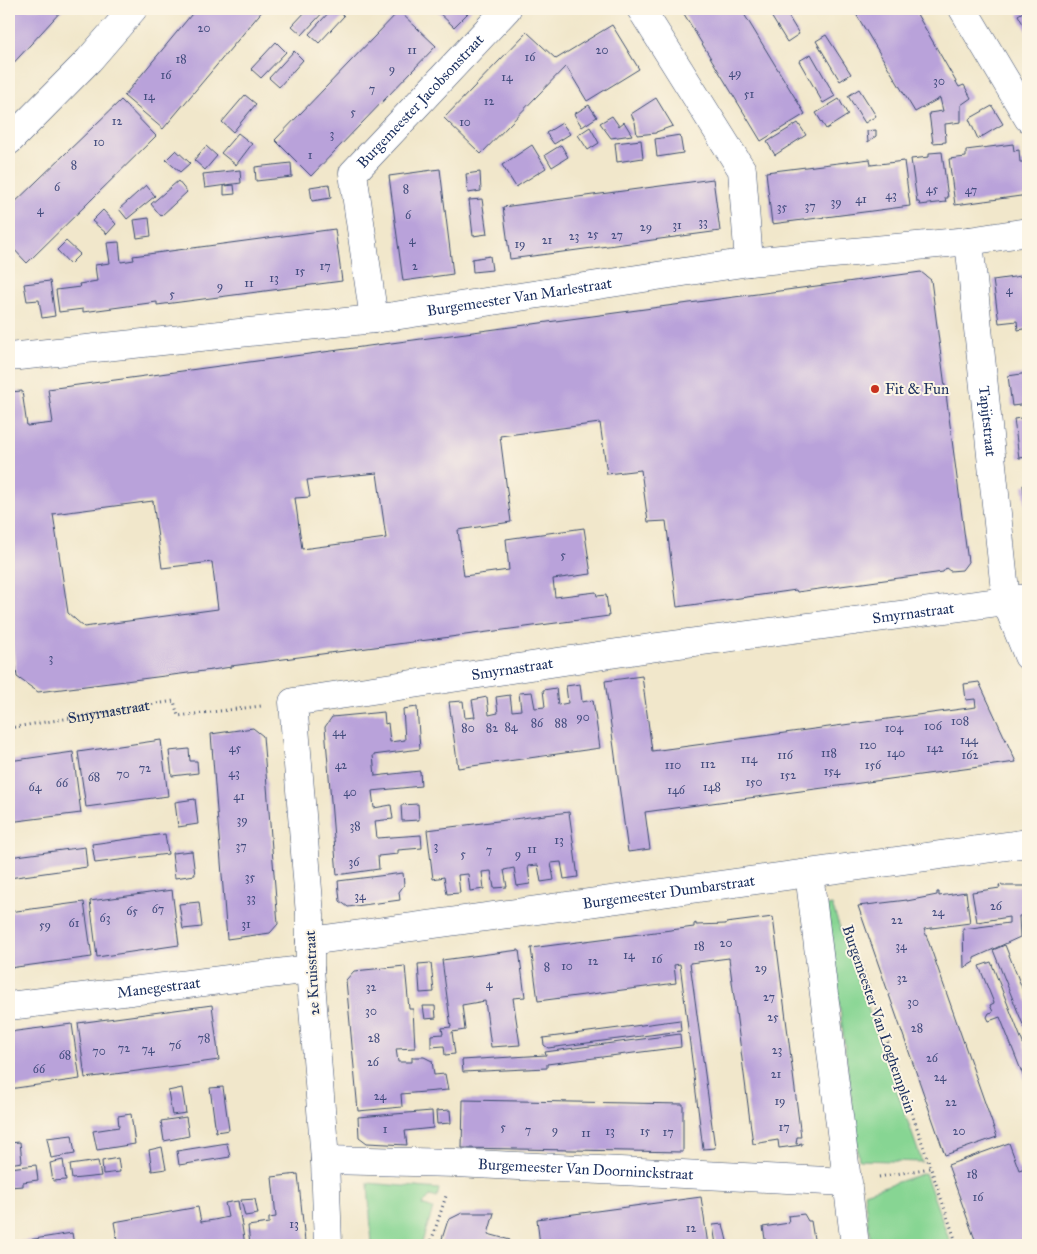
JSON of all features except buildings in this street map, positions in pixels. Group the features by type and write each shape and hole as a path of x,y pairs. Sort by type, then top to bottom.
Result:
{"street":[{"path":"9,141 89,60 133,9"},
{"name":"Burgemeester Jacobsonstraat","path":"374,319 353,173 507,9"},
{"path":"641,9 742,170 749,262"},
{"path":"963,9 1028,118"},
{"name":"Burgemeester Van Marlestraat","path":"9,358 374,319 749,262 969,241 1028,232"},
{"name":"Tapijtstraat","path":"969,241 1017,599 1028,656"},
{"name":"Smyrnastraat","path":"293,702 657,646 1017,599"},
{"name":"2e Kruisstraat","path":"293,702 310,915 310,968 325,1160 328,1245"},
{"name":"Burgemeester Dumbarstraat","path":"310,941 1028,843"},
{"name":"Burgemeester Van Loghemplein","path":"809,873 855,1245"},
{"name":"Manegestraat","path":"9,1006 310,968"},
{"name":"Burgemeester Van Doorninckstraat","path":"325,1160 456,1163 848,1182"}],"path":[{"name":"Smyrnastraat","path":"9,728 174,701 178,716 293,702"},
{"name":"Burgemeester Van Loghemplein","path":"851,936 957,1245"},
{"path":"430,1245 456,1163"},
{"path":"848,1182 930,1168"}],"green space":[{"path":"832,905 922,1162 859,1160 827,906"},
{"path":"925,1173 951,1245 871,1245 864,1193"},
{"path":"368,1183 439,1189 437,1198 430,1196 422,1205 433,1209 421,1245 372,1245"}],"place":[{"name":"Fit & Fun","path":"875,389"}]}
